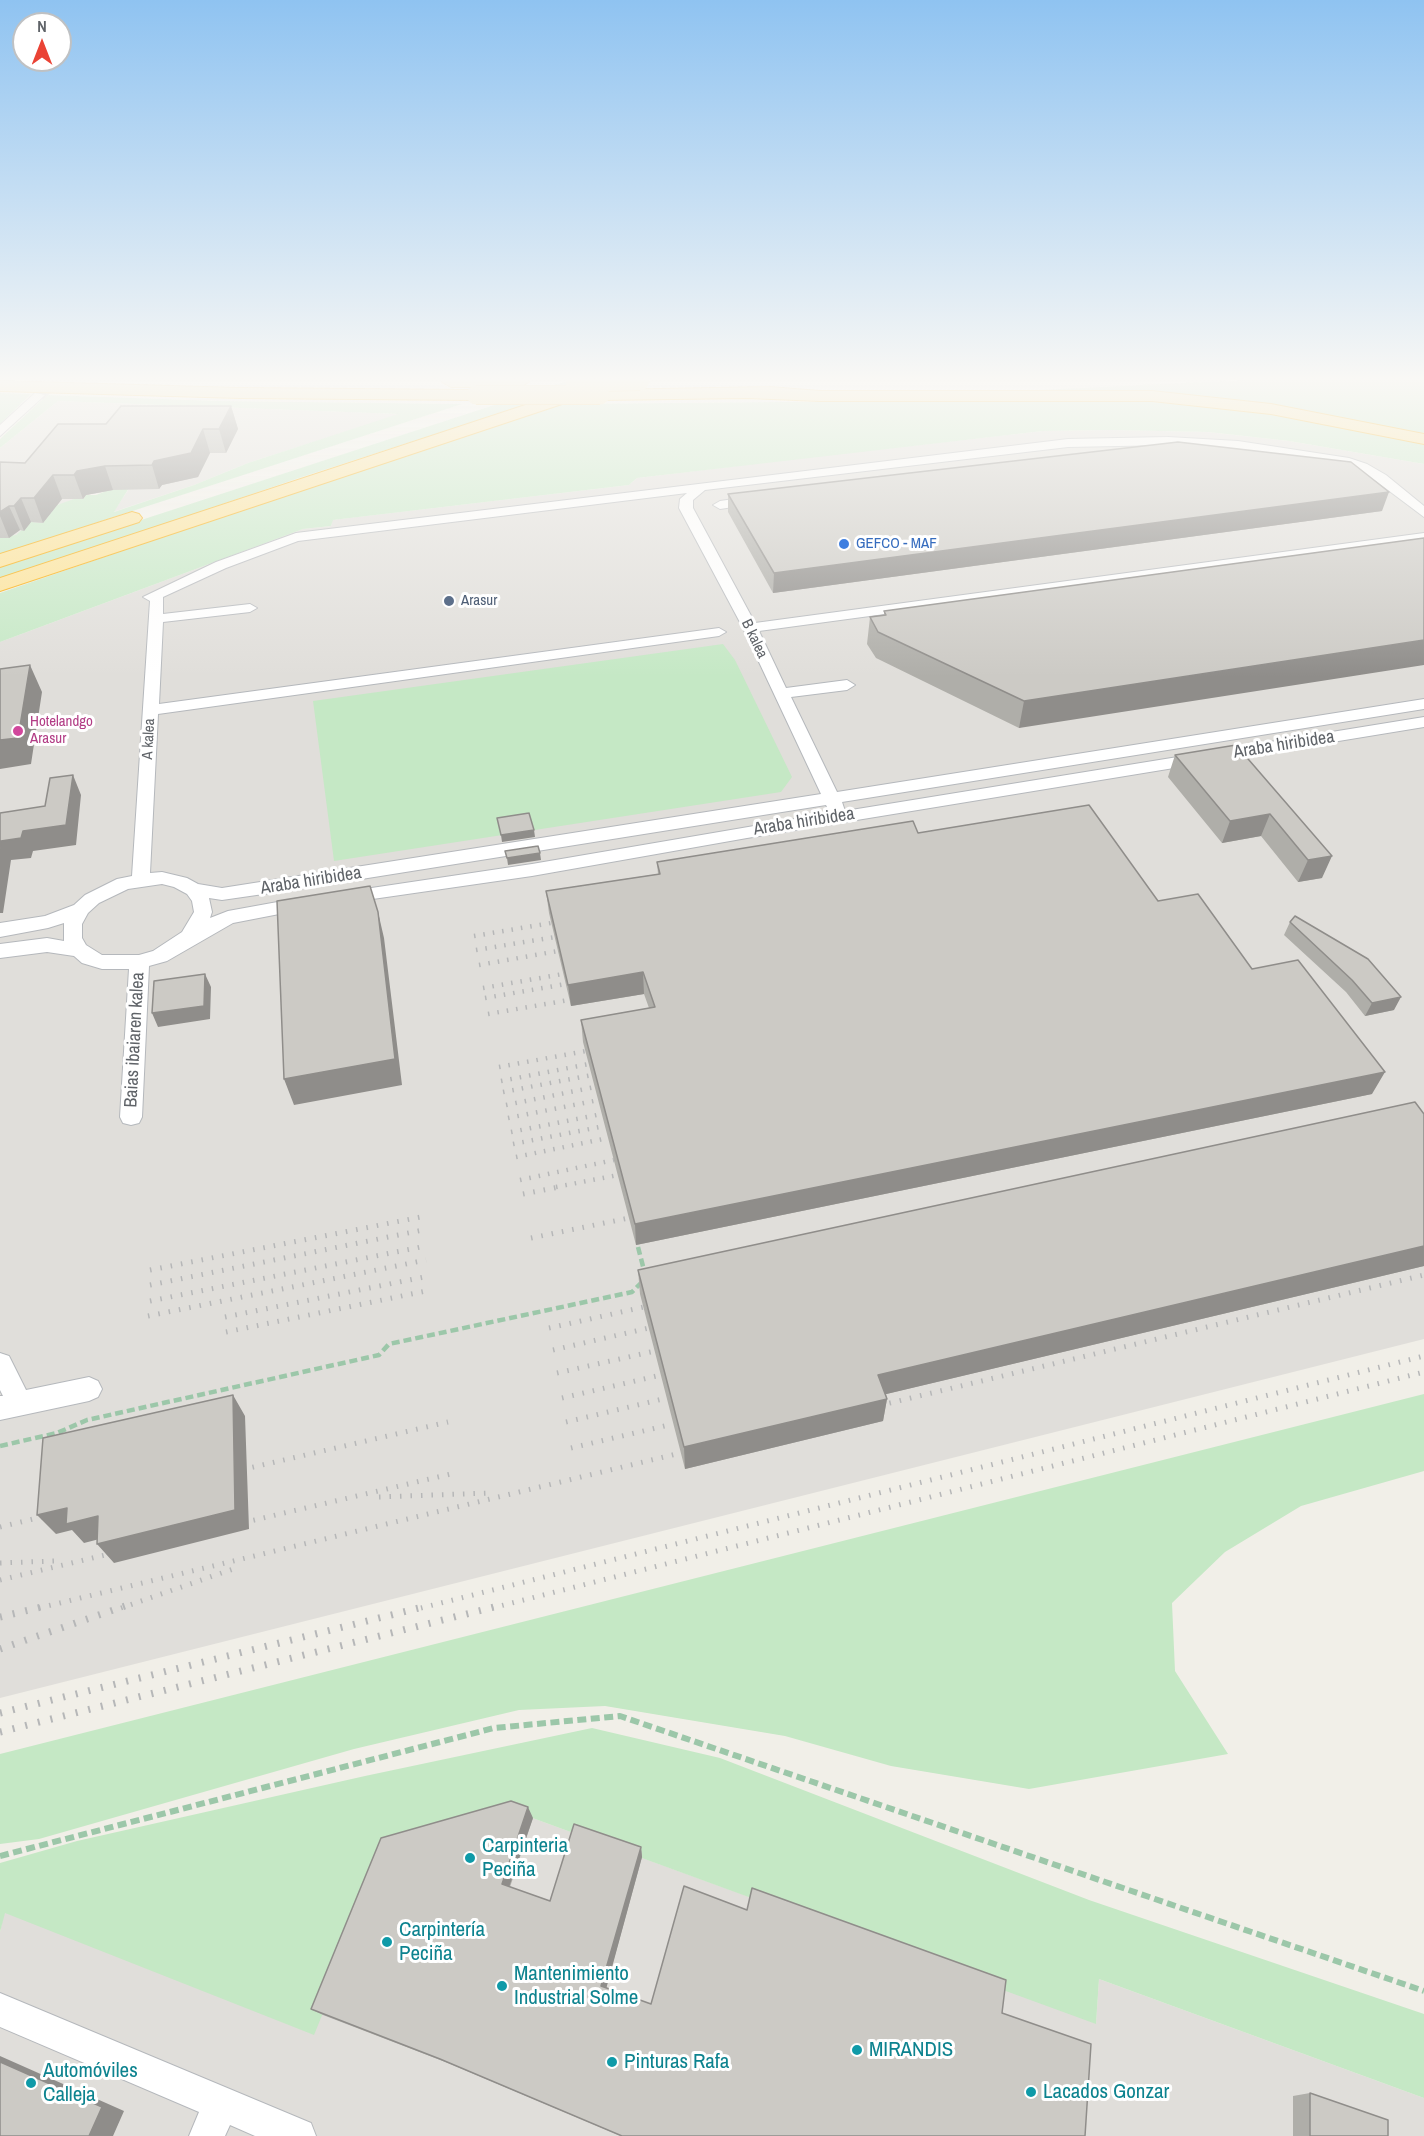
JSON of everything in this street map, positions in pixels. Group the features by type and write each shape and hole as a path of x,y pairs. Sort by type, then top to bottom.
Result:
{"highway":[{"path":"0,585 318,478"},
{"path":"0,561 145,513"}],"street":[{"path":"701,487 769,478"},
{"path":"1380,478 1424,513"},
{"name":"A kalea","path":"141,879 155,619 153,598 221,565 297,537 701,487"},
{"name":"B kalea","path":"701,487 687,499 686,508 750,628 841,817"},
{"path":"720,505 766,499"},
{"path":"750,628 1424,537"},
{"path":"155,619 250,608"},
{"path":"150,710 719,632"},
{"path":"781,693 848,685"},
{"name":"Araba hiribidea","path":"194,890 222,894 242,892 1424,704"},
{"name":"Araba hiribidea","path":"189,937 228,917 242,913 532,870 841,817 1118,778 1424,722"},
{"path":"1101,756 1118,778"},
{"path":"0,930 48,922 81,909 107,890 141,879 162,878 180,882 194,890 201,900 203,912 198,925 189,937 168,952 139,962 102,962 88,958 79,951 72,938 73,924 81,909"},
{"path":"0,951 47,945 79,951"},
{"name":"Baias ibaiaren kalea","path":"131,1118 139,962"},
{"path":"0,1364 10,1406 89,1389"},
{"path":"0,2010 214,2120 298,2136"}],"path":[{"path":"0,1446 57,1433 87,1420 380,1354 388,1344 632,1292 646,1278 638,1247"},
{"path":"0,1856 494,1728 620,1716 1424,1991"}],"shaded area":[{"path":"0,478 212,478 113,512 129,489 86,495 83,499 57,505 43,523 9,538 0,537"},
{"name":"Arasur","path":"637,478 1424,478 1424,1339 0,1698 0,642 303,529 331,526 332,520 629,485"},
{"path":"516,1812 1096,2023 1099,1979 1424,2098 1424,2136 0,2136 0,1932 4,1913"}],"green space":[{"path":"212,478 235,478 0,554 0,537 16,535 31,522 43,523 57,505 114,488 129,488 114,512"},
{"path":"271,478 300,478 0,580 0,566"},
{"path":"333,478 640,478 629,485 333,520 331,526 303,529 0,642 0,593"},
{"path":"723,644 735,660 792,777 781,792 334,861 313,701"},
{"path":"1424,1394 1424,1471 1301,1506 1225,1552 1172,1603 1175,1671 1228,1754 1029,1789 891,1766 785,1736 605,1706 519,1710 354,1749 39,1839 0,1844 0,1754"},
{"path":"592,1728 720,1758 1089,1900 1424,2014 1424,2098 1099,1979 1096,2024 516,1812 390,1848 314,2035 5,1913 0,1932 0,1863 77,1841"}],"building":[{"path":"0,478 51,478 34,498 21,498 14,506 9,506 0,512"},
{"path":"869,478 1371,478 1389,492 774,573 728,494"},
{"path":"1424,538 1424,640 1024,701 878,632 870,617 886,615 884,611"},
{"path":"30,665 18,738 0,740 0,669"},
{"path":"1236,745 1332,856 1308,860 1270,814 1230,821 1175,755"},
{"path":"73,775 66,825 23,831 21,838 1,841 0,849 0,813 45,806 50,778"},
{"path":"1089,805 1158,901 1198,894 1252,969 1298,960 1385,1072 635,1224 581,1020 655,1007 643,972 568,985 546,891 660,874 657,862 913,821 918,833"},
{"path":"529,813 534,830 501,835 497,818"},
{"path":"538,846 540,853 507,858 505,851"},
{"path":"370,886 378,912 395,1059 284,1079 277,901"},
{"path":"1295,916 1368,959 1401,997 1372,1003 1352,980 1290,922"},
{"path":"205,974 204,1006 152,1013 154,981"},
{"path":"1415,1102 1424,1114 1424,1246 878,1375 887,1399 684,1447 638,1270"},
{"path":"233,1395 235,1510 97,1544 98,1516 66,1524 67,1508 37,1515 43,1438"},
{"path":"511,1801 528,1807 502,1884 550,1901 574,1824 641,1847 601,1986 651,2004 684,1886 747,1910 752,1888 1006,1980 1002,2013 1091,2044 1085,2136 622,2136 440,2059 311,2009 381,1838"},
{"name":"Automóviles Calleja","path":"0,2062 102,2107 89,2136 0,2136"},
{"path":"1310,2093 1388,2120 1388,2136 1310,2136"}],"railway":[{"path":"474,936 551,923"},
{"path":"476,950 555,937"},
{"path":"479,965 558,951"},
{"path":"483,988 563,974"},
{"path":"485,998 566,984"},
{"path":"488,1014 569,1000"},
{"path":"499,1067 586,1051"},
{"path":"501,1081 589,1064"},
{"path":"503,1092 592,1075"},
{"path":"506,1105 595,1087"},
{"path":"508,1118 599,1100"},
{"path":"511,1132 602,1114"},
{"path":"513,1144 605,1126"},
{"path":"516,1157 608,1138"},
{"path":"520,1180 614,1160"},
{"path":"556,1187 618,1175"},
{"path":"523,1194 564,1186"},
{"path":"150,1270 421,1217"},
{"path":"531,1238 629,1218"},
{"path":"150,1285 423,1230"},
{"path":"150,1301 426,1246"},
{"path":"148,1316 426,1260"},
{"path":"869,1408 1424,1275"},
{"path":"225,1317 429,1276"},
{"path":"226,1332 431,1290"},
{"path":"549,1328 644,1307"},
{"path":"553,1350 649,1328"},
{"path":"557,1373 655,1351"},
{"path":"421,1608 1424,1356"},
{"path":"492,1608 1424,1372"},
{"path":"562,1398 661,1375"},
{"path":"566,1422 667,1398"},
{"path":"232,1472 448,1422"},
{"path":"571,1448 673,1424"},
{"path":"39,1608 697,1449"},
{"path":"233,1525 455,1473"},
{"path":"379,1497 489,1493"},
{"path":"0,1527 54,1514"},
{"path":"0,1580 122,1551"},
{"path":"0,1563 54,1561"},
{"path":"121,1608 236,1568"},
{"path":"0,1617 46,1606"},
{"path":"0,1649 125,1606"},
{"path":"0,1713 427,1606"},
{"path":"0,1732 498,1606"}],"place":[{"name":"GEFCO - MAF","path":"844,544"},
{"name":"Arasur","path":"449,601"},
{"name":"Hotelandgo Arasur","path":"18,731"},
{"name":"Carpinteria Peciña","path":"470,1858"},
{"name":"Carpintería Peciña","path":"387,1942"},
{"name":"Mantenimiento Industrial Solme","path":"502,1986"},
{"name":"MIRANDIS","path":"857,2050"},
{"name":"Pinturas Rafa","path":"612,2062"},
{"name":"Automóviles Calleja","path":"31,2083"},
{"name":"Lacados Gonzar","path":"1031,2092"}]}
